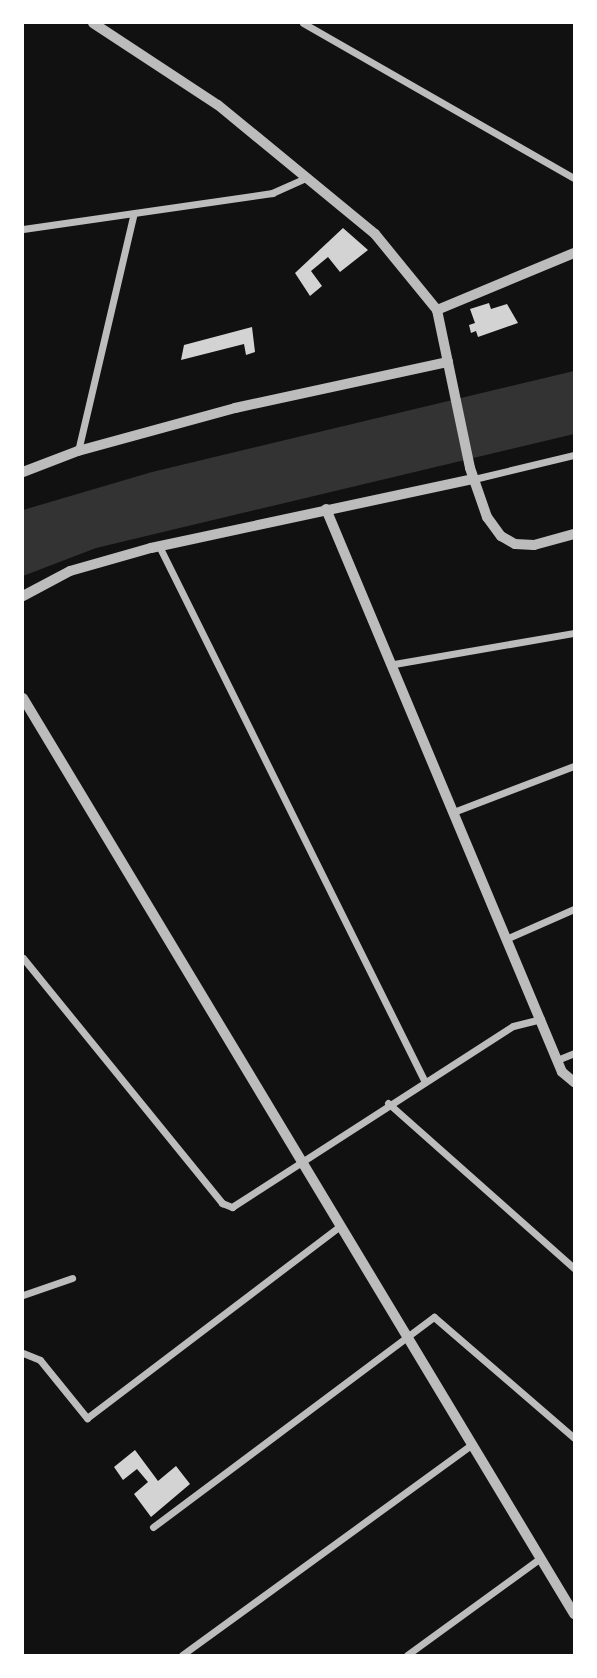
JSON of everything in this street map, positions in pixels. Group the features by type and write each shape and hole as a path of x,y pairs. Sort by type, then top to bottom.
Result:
{"street":[{"path":"93,23 218,105 309,177 375,234 438,310 470,468 487,517 501,536 515,544 534,545 574,534"},
{"path":"303,23 574,178"},
{"path":"23,229 272,193 309,177"},
{"path":"78,451 134,213"},
{"path":"438,310 574,253"},
{"path":"23,472 78,451 235,408 448,362"},
{"path":"23,596 70,571 159,546 474,479 574,454"},
{"path":"326,509 456,811 557,1060 574,1083"},
{"path":"159,546 424,1080"},
{"path":"394,664 574,633"},
{"path":"23,698 299,1164 574,1614"},
{"path":"456,811 574,766"},
{"path":"508,938 574,909"},
{"path":"23,958 222,1203 232,1206 388,1103 513,1026 541,1019"},
{"path":"557,1060 574,1053"},
{"path":"388,1103 574,1268"},
{"path":"23,1353 40,1360 87,1418 339,1227"},
{"path":"23,1295 72,1278"},
{"path":"153,1527 434,1317 574,1438"},
{"path":"182,1655 471,1445"},
{"path":"407,1655 539,1559"}],"shaded area":[{"path":"574,371 574,434 96,548 23,576 23,510 152,472"}],"building":[{"path":"343,228 368,250 340,272 328,257 311,271 322,286 310,296 295,273"},
{"path":"489,303 491,309 507,304 518,323 478,337 476,331 471,333 469,325 475,323 470,309"},
{"path":"252,327 255,352 246,355 244,344 181,360 184,345"},
{"path":"135,1450 158,1481 176,1466 190,1484 151,1517 134,1494 148,1482 137,1469 123,1480 114,1467"}]}
